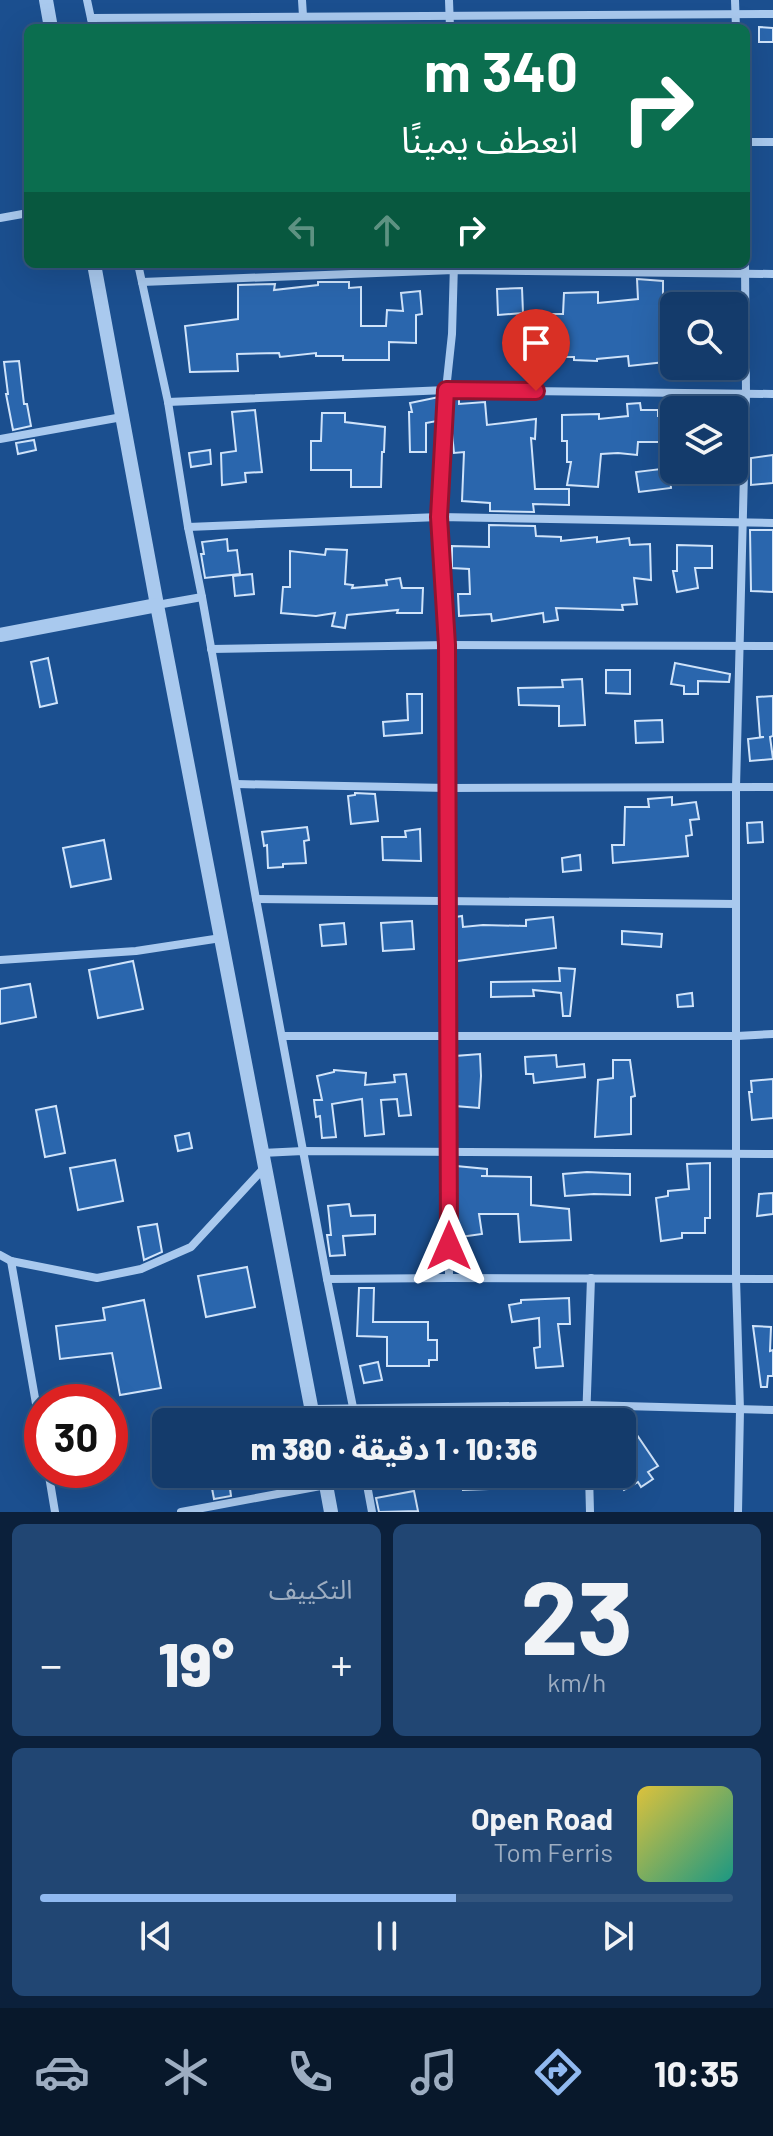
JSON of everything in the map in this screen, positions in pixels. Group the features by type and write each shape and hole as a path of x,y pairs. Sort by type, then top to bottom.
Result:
{"street":[{"path":"46,0 50,24"},
{"path":"87,0 92,23 303,16 773,14"},
{"path":"302,0 303,16"},
{"path":"449,0 450,24"},
{"path":"735,0 736,24"},
{"path":"750,142 773,142"},
{"path":"0,218 24,214"},
{"path":"95,268 312,1408"},
{"path":"139,268 168,402 256,899 354,1407"},
{"path":"142,282 433,268"},
{"path":"449,1278 447,645 439,517 454,268"},
{"path":"738,1512 736,787 746,394 746,268 773,274"},
{"path":"168,402 446,390 773,394"},
{"path":"0,439 122,417"},
{"path":"188,527 439,517 773,523"},
{"path":"0,635 202,597"},
{"path":"211,649 447,645 773,646"},
{"path":"236,784 448,788 773,787"},
{"path":"256,899 736,904"},
{"path":"0,960 136,951 221,938"},
{"path":"283,1036 773,1034"},
{"path":"0,1255 11,1261 97,1278 141,1269 191,1247 264,1160 303,1151 773,1154"},
{"path":"11,1261 33,1384"},
{"path":"586,1405 591,1278"},
{"path":"327,1279 773,1279"},
{"path":"349,1408 586,1405 773,1410"},
{"path":"51,1488 55,1512"},
{"path":"181,1512 289,1488"},
{"path":"326,1488 331,1512"},
{"path":"368,1488 372,1512"},
{"path":"589,1488 590,1512"}],"building":[{"path":"759,27 773,28 773,42 759,42"},
{"path":"637,279 663,281 663,292 660,292 660,363 629,366 628,356 597,361 574,360 574,357 539,357 537,314 563,314 564,293 598,292 598,303 638,299"},
{"path":"318,282 349,282 349,288 361,287 361,326 386,326 387,310 403,311 401,293 420,291 422,314 416,315 416,343 389,342 389,360 343,360 343,356 316,356 316,353 280,357 279,353 237,354 238,371 190,372 185,326 238,319 238,285 275,284 274,290 318,285"},
{"path":"522,288 523,313 498,315 497,289"},
{"path":"19,361 24,404 27,404 31,426 13,430 4,362"},
{"path":"439,397 437,421 426,423 426,452 410,452 410,403"},
{"path":"453,397 459,397 459,404 485,402 487,425 536,419 535,439 531,438 535,489 569,489 569,505 533,504 534,512 490,511 490,503 462,501 464,452 454,453 451,423"},
{"path":"640,403 641,410 658,410 660,442 638,442 637,455 601,454 598,487 567,485 571,462 567,462 567,441 562,441 562,415 599,414 599,419 628,416 627,404"},
{"path":"255,410 262,472 245,473 246,482 222,485 221,453 236,451 232,412"},
{"path":"322,413 345,413 345,422 385,427 381,487 351,487 351,470 311,470 311,441 321,441"},
{"path":"34,440 36,450 18,454 16,443"},
{"path":"210,450 211,464 191,467 189,453"},
{"path":"773,455 773,483 751,485 751,458"},
{"path":"660,469 660,484 671,484 671,488 639,492 636,472"},
{"path":"489,525 535,526 536,536 561,537 561,541 597,537 597,542 629,538 630,545 650,544 651,580 634,578 637,604 622,605 623,610 556,608 558,620 544,622 543,613 492,621 491,614 459,616 458,594 470,594 469,569 452,568 452,546 489,547"},
{"path":"750,530 773,530 773,592 751,591"},
{"path":"227,539 228,551 237,550 240,574 205,578 202,542"},
{"path":"677,545 712,546 712,568 695,568 698,588 677,592 673,571 677,571"},
{"path":"326,549 347,550 345,584 353,585 352,588 387,585 386,580 400,578 402,588 423,588 422,613 397,613 398,610 347,615 345,628 332,626 335,613 316,616 281,613 283,587 290,587 290,551 325,555"},
{"path":"252,574 254,594 235,596 233,576"},
{"path":"48,658 57,703 40,707 31,662"},
{"path":"675,663 730,674 729,682 698,681 698,694 684,694 684,686 671,684"},
{"path":"606,670 630,670 630,694 606,693"},
{"path":"582,679 585,725 559,726 559,706 519,705 518,688 563,687 562,680"},
{"path":"407,694 422,694 422,733 384,736 383,722 408,720"},
{"path":"773,696 773,736 770,737 773,759 750,761 748,739 764,737 760,737 757,697"},
{"path":"662,720 663,742 636,743 635,721"},
{"path":"355,793 375,794 378,821 351,824 348,796"},
{"path":"672,797 672,805 696,802 699,819 690,820 692,835 686,836 688,856 613,863 612,845 624,845 625,807 649,807 648,799"},
{"path":"762,822 763,842 748,843 747,823"},
{"path":"307,827 309,840 304,841 306,863 268,868 267,845 264,846 262,832"},
{"path":"420,829 421,861 383,860 382,837 406,837 405,831"},
{"path":"104,840 111,879 71,887 63,848"},
{"path":"580,855 581,870 563,872 562,858"},
{"path":"462,916 463,927 526,926 526,920 553,917 556,948 457,961 455,917"},
{"path":"412,921 414,949 383,951 381,923"},
{"path":"344,923 346,944 322,946 320,925"},
{"path":"622,931 662,934 661,947 622,944"},
{"path":"133,961 143,1009 98,1018 89,970"},
{"path":"559,968 575,969 570,1016 563,1016 561,993 533,990 534,996 491,997 491,982 560,981"},
{"path":"30,984 36,1017 0,1024 0,989"},
{"path":"692,993 693,1006 678,1007 677,995"},
{"path":"480,1054 479,1108 455,1106 455,1056"},
{"path":"556,1055 557,1067 584,1064 585,1077 534,1083 533,1074 526,1074 525,1057"},
{"path":"613,1060 630,1060 635,1096 631,1097 631,1134 595,1137 598,1080 613,1078"},
{"path":"334,1070 366,1073 365,1085 395,1082 394,1075 406,1074 411,1115 399,1116 397,1099 381,1100 384,1134 365,1136 362,1099 332,1104 336,1137 322,1138 320,1116 316,1117 314,1100 322,1100 317,1076"},
{"path":"773,1079 773,1118 752,1120 751,1081"},
{"path":"56,1106 65,1153 45,1157 36,1110"},
{"path":"189,1133 192,1148 178,1151 175,1136"},
{"path":"115,1160 123,1201 78,1210 70,1168"},
{"path":"710,1163 710,1218 705,1218 705,1233 682,1233 682,1238 661,1241 656,1198 668,1196 668,1191 689,1189 687,1164"},
{"path":"456,1166 487,1169 487,1176 481,1176 531,1177 531,1205 569,1209 571,1240 520,1242 518,1214 479,1214 482,1234 460,1237"},
{"path":"563,1174 630,1174 630,1195 565,1196"},
{"path":"773,1193 773,1214 757,1216 759,1194"},
{"path":"349,1204 351,1216 375,1215 375,1234 343,1236 345,1255 330,1256 328,1206"},
{"path":"157,1224 162,1252 144,1260 138,1227"},
{"path":"247,1267 255,1307 206,1317 198,1276"},
{"path":"359,1288 374,1288 373,1322 428,1322 428,1340 437,1340 437,1360 429,1360 429,1366 387,1366 387,1337 357,1336"},
{"path":"569,1298 570,1324 558,1324 563,1366 536,1368 534,1348 540,1347 539,1318 512,1322 509,1305 521,1303 521,1300"},
{"path":"144,1300 161,1388 128,1394 128,1384 118,1384 112,1353 60,1359 56,1326 105,1320 103,1308"},
{"path":"753,1326 771,1327 773,1376 768,1376 767,1387 761,1387"},
{"path":"378,1362 382,1380 364,1383 360,1366"},
{"path":"636,1436 658,1466 648,1472 653,1479 641,1487 636,1483"},
{"path":"212,1488 230,1488 231,1496 214,1499"},
{"path":"414,1491 418,1511 379,1512 376,1498"}],"route":[{"path":"449,1246 447,645 439,517 446,390 536,391"}]}
